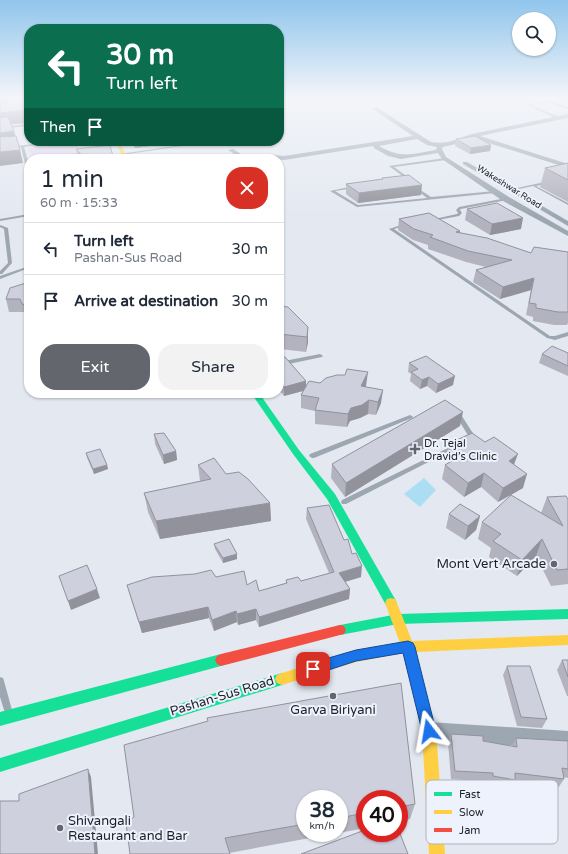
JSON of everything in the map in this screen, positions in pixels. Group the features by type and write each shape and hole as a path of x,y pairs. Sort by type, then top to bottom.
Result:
{"main road":[{"path":"259,398 307,458 331,497 340,503 389,599 408,647 429,731 432,780"},
{"path":"0,719 180,670 346,628 398,619 568,614"},
{"name":"Pashan-Sus Road","path":"0,765 356,656 408,647 568,640"},
{"path":"436,844 437,854"}],"street":[{"path":"284,158 376,145 419,137"},
{"name":"Wakeshwar Road","path":"419,137 442,152 495,192 568,234"},
{"path":"376,145 376,147 390,155 402,157 442,152 470,137"},
{"path":"475,137 568,166"},
{"path":"231,150 238,154"},
{"name":"Wakeshwar Road","path":"442,152 458,158 568,224"},
{"path":"495,192 510,190"},
{"path":"429,731 568,740"}],"lane":[{"path":"0,149 29,146"},
{"path":"138,154 176,146"},
{"path":"22,147 24,154"},
{"path":"404,176 391,166 442,152"},
{"path":"510,190 554,181"},
{"path":"415,186 431,199"},
{"path":"534,186 568,204"},
{"path":"356,187 332,191 357,206 495,192"},
{"path":"429,221 458,215 460,213 458,210 460,208 506,199"},
{"path":"0,220 24,216"},
{"path":"408,224 391,229 549,337 555,338 568,334"},
{"path":"0,226 6,228 10,263 0,274"},
{"path":"0,278 24,269"},
{"path":"284,363 320,356"},
{"path":"454,408 473,438 466,441"},
{"path":"307,458 410,417"},
{"path":"340,503 459,445"},
{"path":"0,681 10,716"}],"shaded area":[{"path":"48,146 78,146 82,154 31,154 29,148"}],"water":[{"path":"424,478 436,490 420,507 404,494"}],"building":[{"path":"0,137 16,137 20,150 0,152"},
{"path":"477,137 491,145 471,148 456,139"},
{"path":"110,146 113,154 80,154 76,149"},
{"path":"568,163 568,180 545,168"},
{"path":"409,175 422,185 359,193 346,184 383,179 382,178"},
{"path":"497,203 523,218 492,224 467,209"},
{"path":"429,213 460,231 456,232 487,238 531,253 534,247 568,252 568,312 558,312 536,308 536,304 529,303 534,278 503,287 476,270 512,260 468,251 430,237 433,235 414,229 399,219"},
{"path":"24,284 24,305 22,304 20,299 6,299 10,288"},
{"path":"284,307 288,307 308,327 307,337 284,335"},
{"path":"552,346 568,353 568,366 542,354"},
{"path":"426,356 455,376 438,384 429,377 422,380 411,372 418,369 409,363"},
{"path":"285,357 306,381 284,387"},
{"path":"347,369 368,372 361,386 383,390 378,402 369,400 362,405 351,408 348,414 315,410 319,398 301,395 309,381 320,383 326,378 337,375 345,375"},
{"path":"445,400 463,412 346,483 332,464"},
{"path":"164,433 176,451 163,455 154,434"},
{"path":"472,433 485,442 494,437 518,454 509,461 527,474 503,488 484,473 468,483 445,465 462,455 448,444"},
{"path":"100,449 107,465 93,469 86,453"},
{"path":"214,458 226,474 239,472 248,479 270,503 156,521 144,493 211,479 198,465"},
{"path":"511,495 563,526 547,497 566,496 568,499 568,569 557,570 542,539 522,560 493,541 501,534 482,522"},
{"path":"460,504 480,516 468,526 449,514"},
{"path":"329,505 344,540 348,539 352,554 356,553 362,566 339,573 350,589 259,617 256,609 237,614 236,611 212,620 208,607 139,622 127,585 152,577 195,574 211,570 216,577 244,571 247,585 256,580 259,591 287,583 286,580 298,577 301,581 334,572 307,508"},
{"path":"229,539 237,554 223,558 214,544"},
{"path":"87,565 97,589 68,601 59,576"},
{"path":"562,660 568,660 568,677"},
{"path":"507,666 530,666 547,719 521,717"},
{"path":"401,683 415,804 408,805 408,790 356,790 356,815 348,816 348,790 296,790 296,826 225,838 230,854 130,854 126,823 134,817 124,745 208,721 207,718"},
{"path":"451,734 483,736 483,741 517,747 516,738 568,741 568,769 562,768 564,779 515,773 515,780 493,776 493,773 455,771"},
{"name":"Shivangali Restaurant and Bar","path":"88,769 95,854 0,854 0,801 19,801 19,794"},
{"path":"356,833 356,842 403,842 408,854 301,854 333,842 348,842 348,836"}],"traffic: fast":[{"path":"258,398 296,452 331,497 391,603"},
{"path":"340,630 398,619 568,614"},
{"path":"0,719 221,660"},
{"path":"0,765 282,679"}],"traffic: slow":[{"path":"120,146 124,154"},
{"path":"391,603 408,647 429,731 432,780"},
{"path":"282,679 356,656 408,647 568,640"},
{"path":"436,844 437,854"}],"traffic: jam":[{"path":"221,660 340,630"}],"place":[{"name":"Dr. Tejal Dravid’s Clinic","path":"415,449"},
{"name":"Mont Vert Arcade","path":"554,564"},
{"name":"Garva Biriyani","path":"333,696"},
{"name":"Shivangali Restaurant and Bar","path":"60,828"}],"route":[{"path":"313,669 356,656 408,647 429,731"}]}
